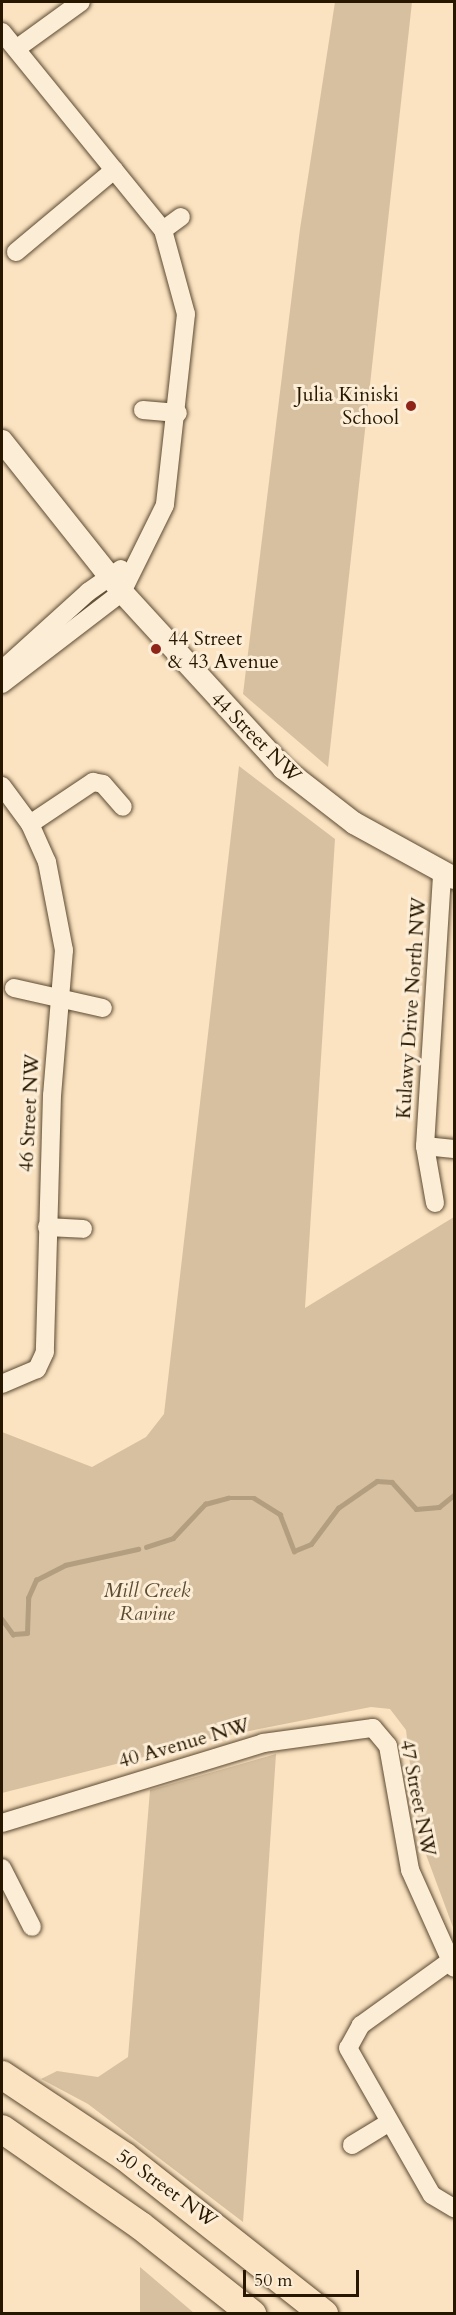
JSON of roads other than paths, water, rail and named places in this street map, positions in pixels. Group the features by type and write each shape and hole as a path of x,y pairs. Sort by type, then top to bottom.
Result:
{"main road":[{"name":"50 Street NW","path":"2,2075 142,2169 324,2313"},
{"path":"2,2128 141,2226 252,2313"}],"street":[{"path":"16,49 81,2"},
{"path":"2,32 162,230 186,314 178,413 165,506 134,563 115,584 2,684"},
{"path":"16,252 114,170"},
{"path":"162,230 181,217"},
{"path":"143,410 178,413"},
{"name":"44 Street NW","path":"2,441 115,584 283,768 354,823 448,875"},
{"path":"2,670 115,584"},
{"path":"30,824 93,782 103,784 123,807"},
{"name":"46 Street NW","path":"2,786 30,824 58,909 64,950 58,1002 43,1364 2,1384"},
{"name":"Kulawy Drive North NW","path":"435,1203 425,1146 448,875"},
{"path":"14,988 58,1002 103,1008"},
{"name":"Kulawy Drive North NW","path":"425,1146 454,1149"},
{"path":"47,1227 83,1228"},
{"name":"40 Avenue NW","path":"2,1823 263,1743 362,1726 382,1734"},
{"name":"47 Street NW","path":"382,1734 407,1861 452,1965"},
{"path":"2,1868 32,1927"},
{"path":"452,1965 361,2025 349,2041 353,2063 432,2195 453,2208"},
{"path":"352,2145 388,2123"}],"waterway":[{"path":"146,1547 173,1538 205,1504 228,1498 254,1498 280,1514 294,1551 311,1544 338,1508 377,1481 392,1482 416,1509 439,1507 454,1495"},
{"path":"2,1619 13,1634 27,1633 28,1598 36,1580 65,1565 138,1549"}],"place":[{"name":"Julia Kiniski School","path":"411,406"},
{"name":"44 Street & 43 Avenue","path":"156,649"}],"park label":[{"name":"Mill Creek Ravine","path":"147,1602"}]}
